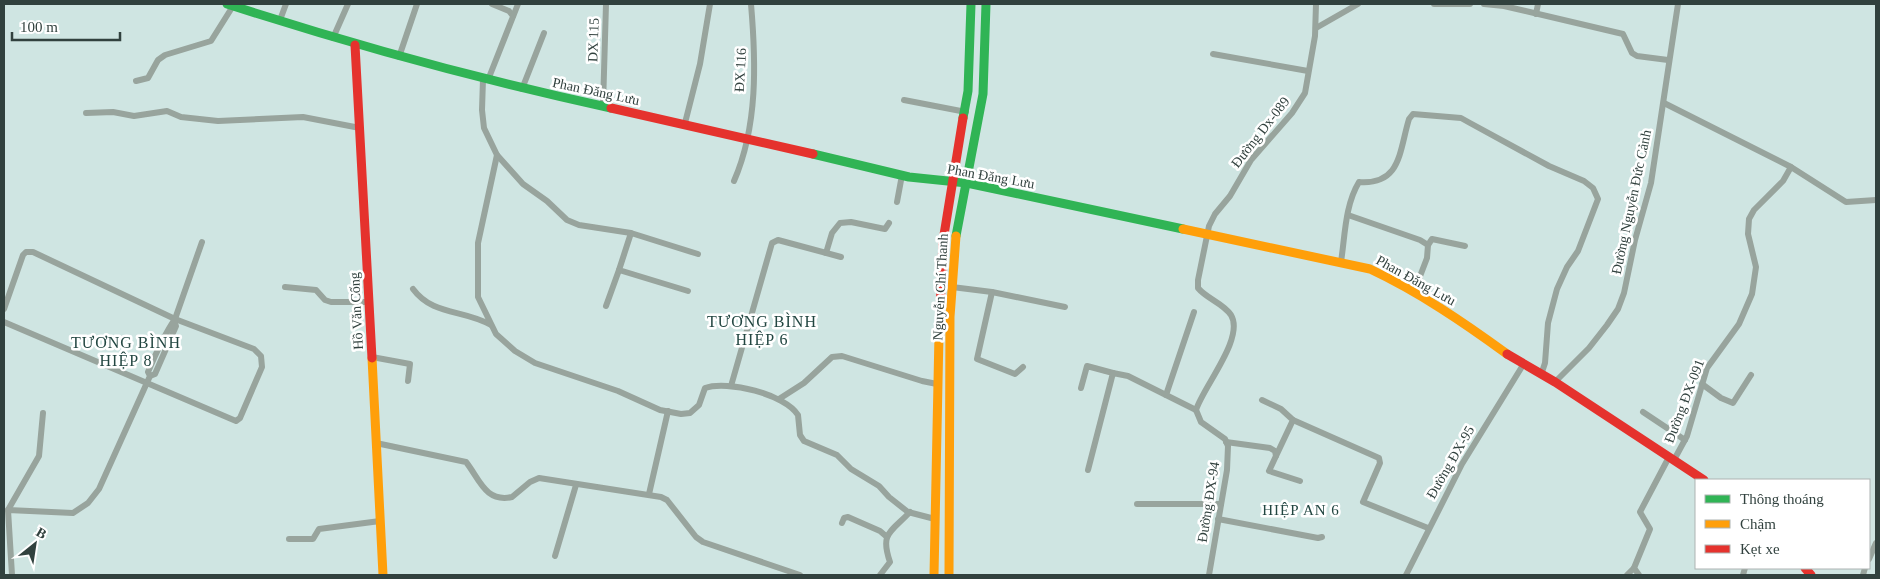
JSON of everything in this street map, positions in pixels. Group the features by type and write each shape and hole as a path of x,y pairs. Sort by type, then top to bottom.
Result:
{"street":[{"path":"280,20 286,4"},
{"path":"333,38 348,4"},
{"path":"399,57 417,4"},
{"path":"492,4 508,11 513,16"},
{"path":"518,4 485,80 482,110 484,128 497,155 523,184 547,201 567,220 586,227 631,233 698,254"},
{"name":"DX 115","path":"602,106 606,4"},
{"path":"685,123 700,64 710,4"},
{"name":"ĐX 116","path":"734,181 747,138 755,80 751,4"},
{"name":"Nguyễn Chí Thanh","path":"934,575 937,384 943,241 966,112 971,4"},
{"name":"Nguyễn Chí Thanh","path":"949,575 950,384 954,243 983,94 986,4"},
{"name":"Đường Dx-089","path":"1207,233 1215,214 1230,196 1251,160 1301,100 1316,28 1316,4"},
{"path":"1316,28 1358,4"},
{"path":"1434,4 1470,4"},
{"path":"1484,4 1624,34 1632,53 1637,56 1668,60"},
{"path":"1536,14 1538,4"},
{"name":"Đường Nguyễn Đức Cảnh","path":"1555,382 1589,348 1607,325 1618,309 1624,293 1651,183 1664,103 1668,60 1678,4"},
{"path":"136,81 148,78 158,60 165,54 211,41 230,5"},
{"name":"Phan Đăng Lưu","path":"230,5 355,45 522,89 685,123 902,175 952,183 967,183 1370,269 1414,292 1462,321 1523,365 1555,382 1702,479"},
{"path":"522,89 544,33"},
{"name":"Hồ Văn Cống","path":"355,45 383,575"},
{"path":"1212,54 1308,71"},
{"path":"904,100 966,112"},
{"path":"1664,103 1791,167 1846,202 1876,200"},
{"path":"86,113 113,112 134,116 167,111 181,117 218,121 303,117 360,128"},
{"path":"1341,262 1348,215 1359,182 1380,182 1393,172 1409,119 1413,114 1461,118 1549,166 1584,181 1593,188 1598,199 1578,251 1567,266 1554,297 1548,323 1545,363 1541,375"},
{"path":"497,155 478,243 478,297 496,334 515,351 535,363 618,391 668,411 682,414 690,413 699,405 706,388 715,384 731,386 779,400 798,415 800,435 804,441 836,455 850,469 879,486 889,497 910,512 935,519"},
{"name":"Đường ĐX-091","path":"1634,568 1650,529 1640,512 1685,440 1697,407 1707,368 1732,336 1752,294 1756,267 1748,234 1750,220 1758,206 1784,181 1791,167"},
{"path":"897,202 902,175"},
{"path":"1348,215 1420,240 1428,245"},
{"path":"826,253 832,233 840,224 851,222 885,229 889,223"},
{"path":"606,306 631,233"},
{"path":"1196,410 1222,361 1231,338 1234,322 1229,313 1198,288 1207,233"},
{"path":"731,386 772,243 778,240 840,257"},
{"path":"1414,292 1427,258 1428,245 1432,240 1465,246"},
{"path":"8,510 73,513 88,503 98,489 150,376 148,372 161,351 171,323 175,320 202,242"},
{"path":"4,309 22,256 33,252 175,320 254,349 261,356 262,367 240,418 236,421 4,322"},
{"path":"619,270 688,292"},
{"path":"285,287 316,290 325,300 331,302 369,302"},
{"path":"952,287 992,292 1065,307"},
{"path":"413,289 428,305 476,317 492,326"},
{"path":"992,292 977,359 1014,374 1023,367"},
{"path":"1166,395 1194,312"},
{"path":"779,400 804,383 832,357 842,356 922,382 950,384"},
{"path":"372,357 410,364 408,381"},
{"name":"Đường ĐX-95","path":"1406,575 1428,528 1462,464 1523,365"},
{"path":"1081,388 1087,366 1128,376 1196,410 1201,422 1226,442 1270,448 1275,451 1276,456"},
{"path":"1088,470 1113,373"},
{"path":"1702,384 1733,404 1750,376"},
{"path":"1262,400 1281,409 1293,420 1379,458 1380,463 1363,502 1428,528"},
{"path":"648,494 668,411"},
{"path":"1643,412 1685,440"},
{"path":"8,510 39,456 43,413"},
{"path":"1293,420 1269,471 1300,481"},
{"name":"Đường ĐX-94","path":"1208,575 1227,470 1228,446 1226,442"},
{"path":"376,443 466,462 484,490 499,497 512,497 530,482 539,478 576,485 648,494 667,500 696,537 703,542 800,575"},
{"path":"555,556 576,485"},
{"path":"4,502 8,510 12,575"},
{"path":"1137,504 1221,504"},
{"path":"880,575 890,562 884,548 887,537 910,512"},
{"path":"842,523 844,518 848,517 880,531 887,537"},
{"path":"1218,519 1318,538 1322,537"},
{"path":"289,539 313,539 319,530 380,521"},
{"path":"1870,557 1876,543"},
{"path":"1627,575 1634,568 1639,575"}],"traffic: fast":[{"path":"227,4 322,34 418,61 514,86 611,108"},
{"path":"963,118 968,91 971,4"},
{"path":"956,236 983,94 986,4"},
{"path":"813,154 909,177 967,183 1183,229"}],"traffic: slow":[{"path":"1183,229 1370,269 1406,287 1440,308 1507,354"},
{"path":"949,575 950,317 956,236"},
{"path":"934,575 939,334"},
{"path":"372,358 383,575"}],"traffic: jam":[{"path":"355,45 372,358"},
{"path":"611,108 813,154"},
{"path":"939,334 943,241 963,118"},
{"path":"1507,354 1555,382 1702,479"},
{"path":"1806,569 1811,575"}],"district":[{"name":"TƯƠNG BÌNH HIỆP 6","path":"762,330"},
{"name":"TƯƠNG BÌNH HIỆP 8","path":"126,351"},
{"name":"HIỆP AN 6","path":"1301,510"}]}
